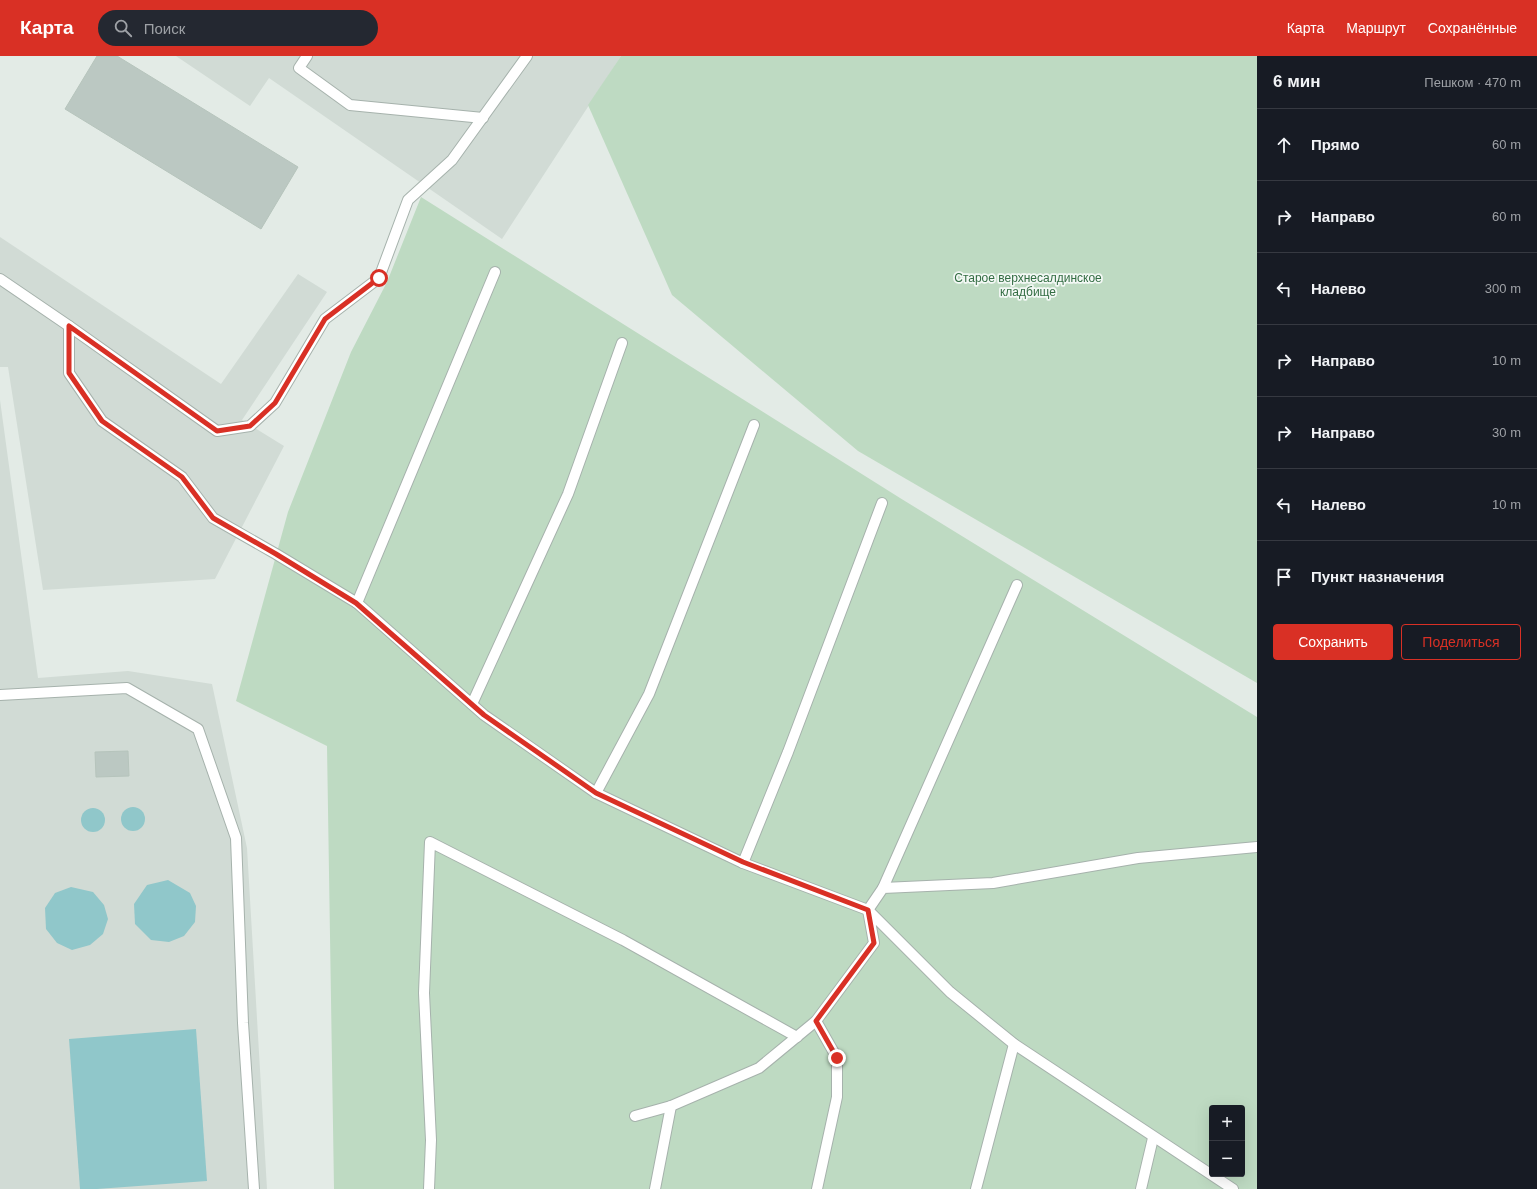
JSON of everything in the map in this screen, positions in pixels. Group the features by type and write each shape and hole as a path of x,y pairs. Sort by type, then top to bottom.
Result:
{"lane":[{"path":"307,56 299,68 350,105 483,118"},
{"path":"0,279 217,431 250,426 275,403 325,319 379,278 408,200 452,160 527,56"},
{"path":"356,603 495,272"},
{"path":"69,326 69,373 102,421 182,477 213,518 276,554 356,603 484,715 596,793 743,862 868,910 950,992 1014,1044 1233,1189"},
{"path":"472,704 568,494 622,343"},
{"path":"596,793 649,694 754,425"},
{"path":"743,862 788,752 882,503"},
{"path":"634,1116 671,1106 759,1068 816,1021 874,943 868,910 883,888 1017,585"},
{"path":"0,695 127,688 198,729 236,838 243,1023 254,1189"},
{"path":"429,1189 431,1140 424,993 430,842 623,940 797,1037"},
{"path":"883,888 993,883 1138,858 1257,847"},
{"path":"816,1021 837,1058 837,1097 817,1189"},
{"path":"976,1189 1014,1044"},
{"path":"655,1189 671,1106"},
{"path":"1141,1189 1154,1138"}],"shaded area":[{"path":"176,56 621,56 502,239 269,78 250,106"},
{"path":"0,237 221,384 298,274 327,292 242,420 284,446 215,579 43,590 8,367 0,367"},
{"path":"0,400 38,678 128,671 212,684 247,848 267,1189 0,1189"}],"green space":[{"name":"Старое верхнесалдинское кладбище","path":"621,56 1257,56 1257,683 858,451 672,295 588,105"},
{"path":"421,197 900,498 1257,717 1257,1189 334,1189 327,746 236,701 288,512 351,352 387,282"}],"water":[{"path":"133,807 142,810 145,819 142,828 133,831 124,828 121,819 124,810"},
{"path":"93,808 102,811 105,820 102,829 93,832 84,829 81,820 84,811"},
{"path":"168,880 190,893 196,906 195,922 184,936 169,942 151,940 135,924 134,904 147,885"},
{"path":"71,887 93,892 104,905 108,919 103,934 90,945 72,950 57,943 46,929 45,908 55,893"},
{"path":"196,1029 207,1181 80,1189 69,1039"}],"building":[{"path":"97,56 117,56 298,167 261,229 65,109"},
{"path":"128,751 129,776 96,777 95,752"}],"route":[{"path":"379,278 325,319 275,403 250,426 217,431 69,326 69,373 102,421 182,477 213,518 276,554 356,603 484,715 596,793 743,862 868,910 874,943 816,1021 837,1058"}]}
